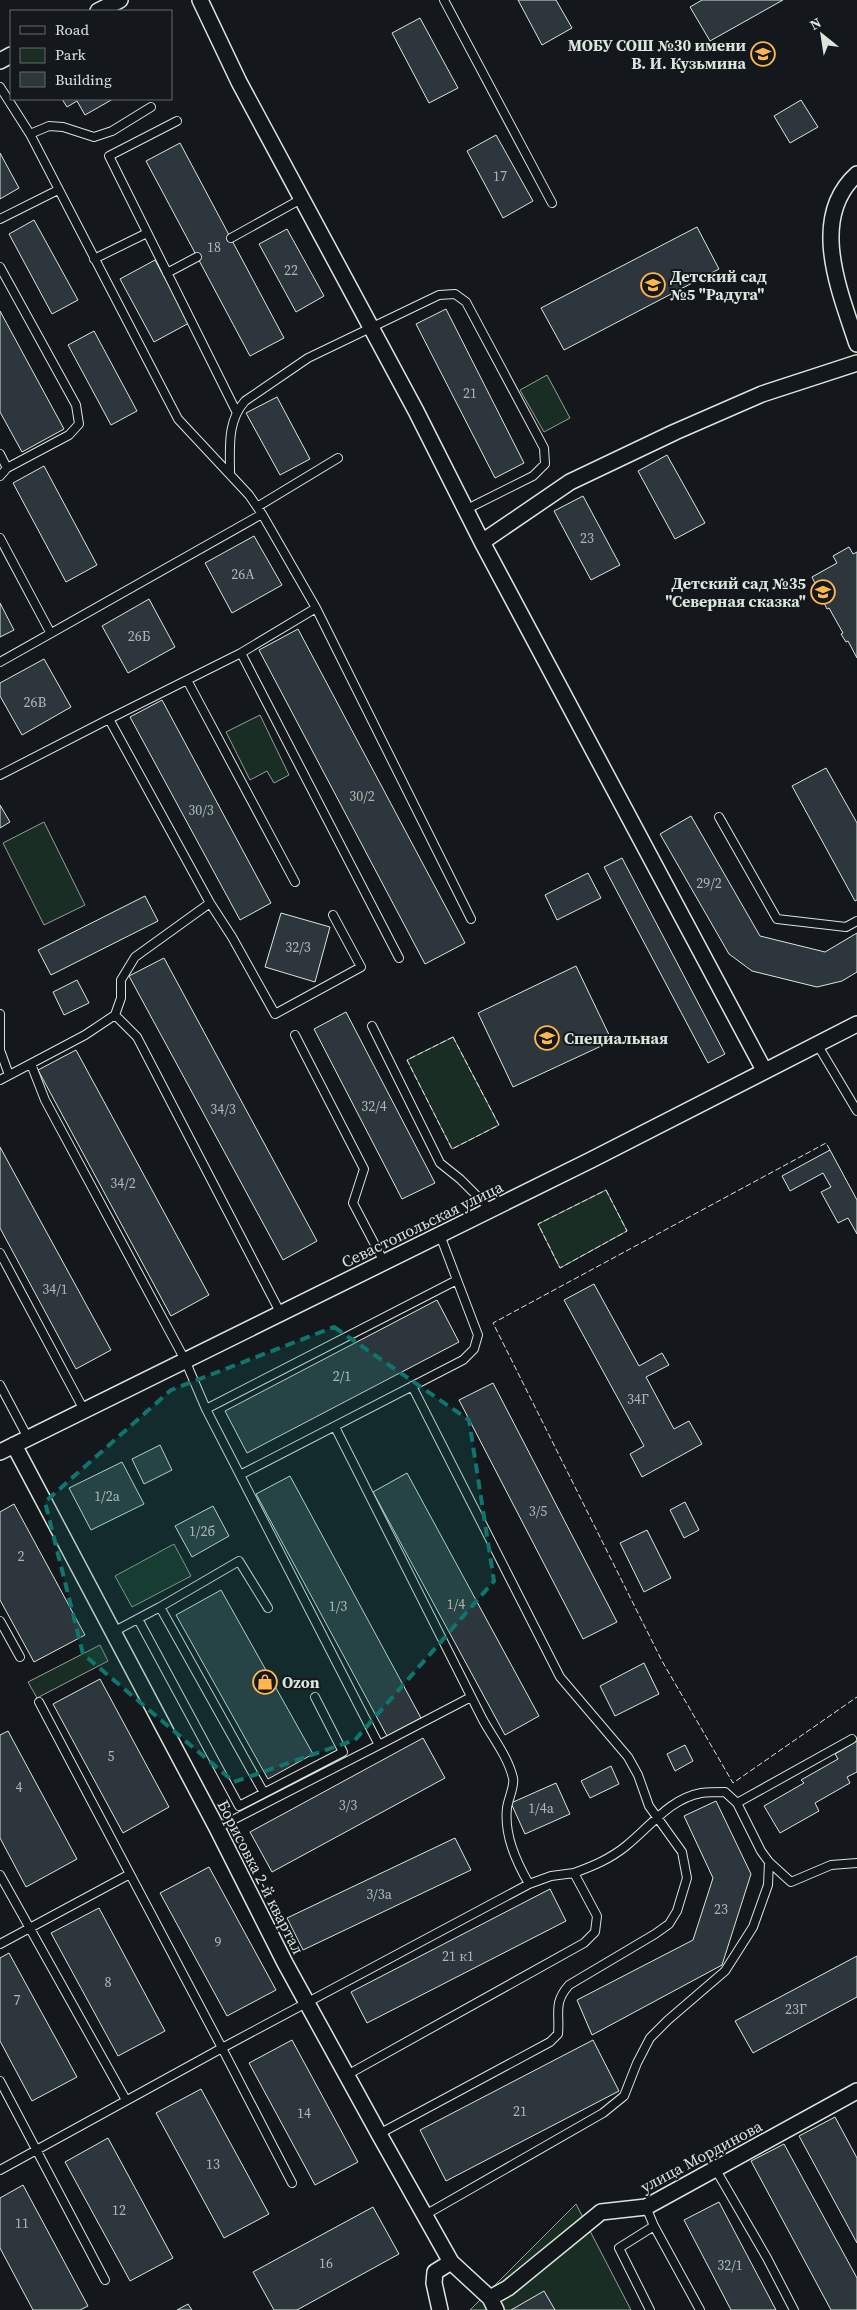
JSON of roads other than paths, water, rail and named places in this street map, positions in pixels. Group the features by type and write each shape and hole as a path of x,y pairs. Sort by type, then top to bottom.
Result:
{"street":[{"path":"100,10 120,0"},
{"path":"200,0 240,82 371,327 465,510 764,1070"},
{"path":"857,174 838,198 830,241 839,288 854,326 857,344"},
{"path":"482,542 570,482 675,432 762,394 857,364"},
{"name":"Севастопольская улица","path":"0,1452 440,1235 857,1024"},
{"name":"Борисовка 2-й квартал","path":"21,1441 113,1632 217,1828 306,2002 451,2262 493,2304"},
{"name":"улица Мординова","path":"493,2304 508,2288 601,2212 646,2207 857,2091"},
{"path":"440,2310 434,2283 435,2272 451,2262"}],"lane":[{"path":"444,0 552,203"},
{"path":"0,87 30,134 178,419 230,472 257,507 316,608 471,919"},
{"path":"30,134 49,126 63,127 94,137 112,132 151,107"},
{"path":"177,121 109,156 236,411"},
{"path":"0,220 58,190"},
{"path":"230,238 303,198"},
{"path":"94,259 147,233"},
{"path":"167,273 197,257"},
{"path":"0,268 76,405 79,424 69,435 7,468 0,476"},
{"path":"230,472 230,440 236,411 245,401 308,358 439,295 455,294 466,302 544,448 545,464 533,476 465,510"},
{"path":"0,454 7,468"},
{"path":"257,507 338,458"},
{"path":"0,662 50,632 262,514"},
{"path":"0,538 50,632"},
{"path":"0,775 241,652 316,608"},
{"path":"241,652 399,958"},
{"path":"187,680 295,882"},
{"path":"109,718 210,903 232,936 275,1014 361,966 333,915"},
{"path":"719,817 777,919 846,928 857,921"},
{"path":"0,1080 86,1035 115,1015 121,998 121,980 135,957 210,903"},
{"path":"0,1014 0,1050 9,1075"},
{"path":"115,1015 137,1037 280,1314"},
{"path":"372,1026 440,1163 460,1179 490,1209"},
{"path":"295,1035 364,1169 353,1202 384,1262"},
{"path":"817,1044 857,1111"},
{"path":"31,1064 45,1100 185,1360 206,1409 240,1476 380,1744"},
{"path":"240,1476 463,1360 474,1349 478,1335 440,1235"},
{"path":"0,1252 84,1410"},
{"path":"206,1409 457,1280"},
{"path":"0,1385 21,1441"},
{"path":"379,2134 550,2042 558,2034 557,2004 561,1993 569,1985 669,1924 677,1911 687,1878 682,1852 649,1806 638,1775 628,1758 560,1677 412,1386"},
{"path":"335,1426 471,1697 502,1751 514,1780 507,1808 507,1829 516,1860 529,1884"},
{"path":"113,1632 239,1561 268,1608"},
{"path":"160,1607 264,1793"},
{"path":"138,1619 239,1806 343,1752 315,1697"},
{"path":"0,1621 20,1658"},
{"path":"217,1828 471,1697"},
{"path":"39,1702 292,2183"},
{"path":"737,1803 852,1739"},
{"path":"0,2170 306,2002 529,1884 552,1876 574,1873 602,1862 625,1847 658,1816 676,1804 700,1793 725,1792 737,1803 761,1851 769,1862 791,1882 831,1865 857,1863"},
{"path":"425,2215 603,2112 624,2096 637,2063 650,2038 725,1971 753,1927 768,1885 769,1862"},
{"path":"347,2076 584,1943 595,1932 597,1916 574,1873"},
{"path":"0,1944 130,1874"},
{"path":"0,1875 28,1929 126,2100"},
{"path":"0,2081 105,2280"},
{"path":"716,2170 767,2258 794,2310"},
{"path":"646,2207 654,2226 700,2310"},
{"path":"650,2310 619,2248 654,2226"}],"place":[{"name":"МОБУ СОШ №30 имени В. И. Кузьмина","path":"763,54"},
{"name":"Детский сад №5 \"Радуга\"","path":"653,285"},
{"name":"Детский сад №35 \"Северная сказка\"","path":"823,592"},
{"name":"Специальная","path":"547,1038"},
{"name":"Ozon","path":"265,1682"}]}
